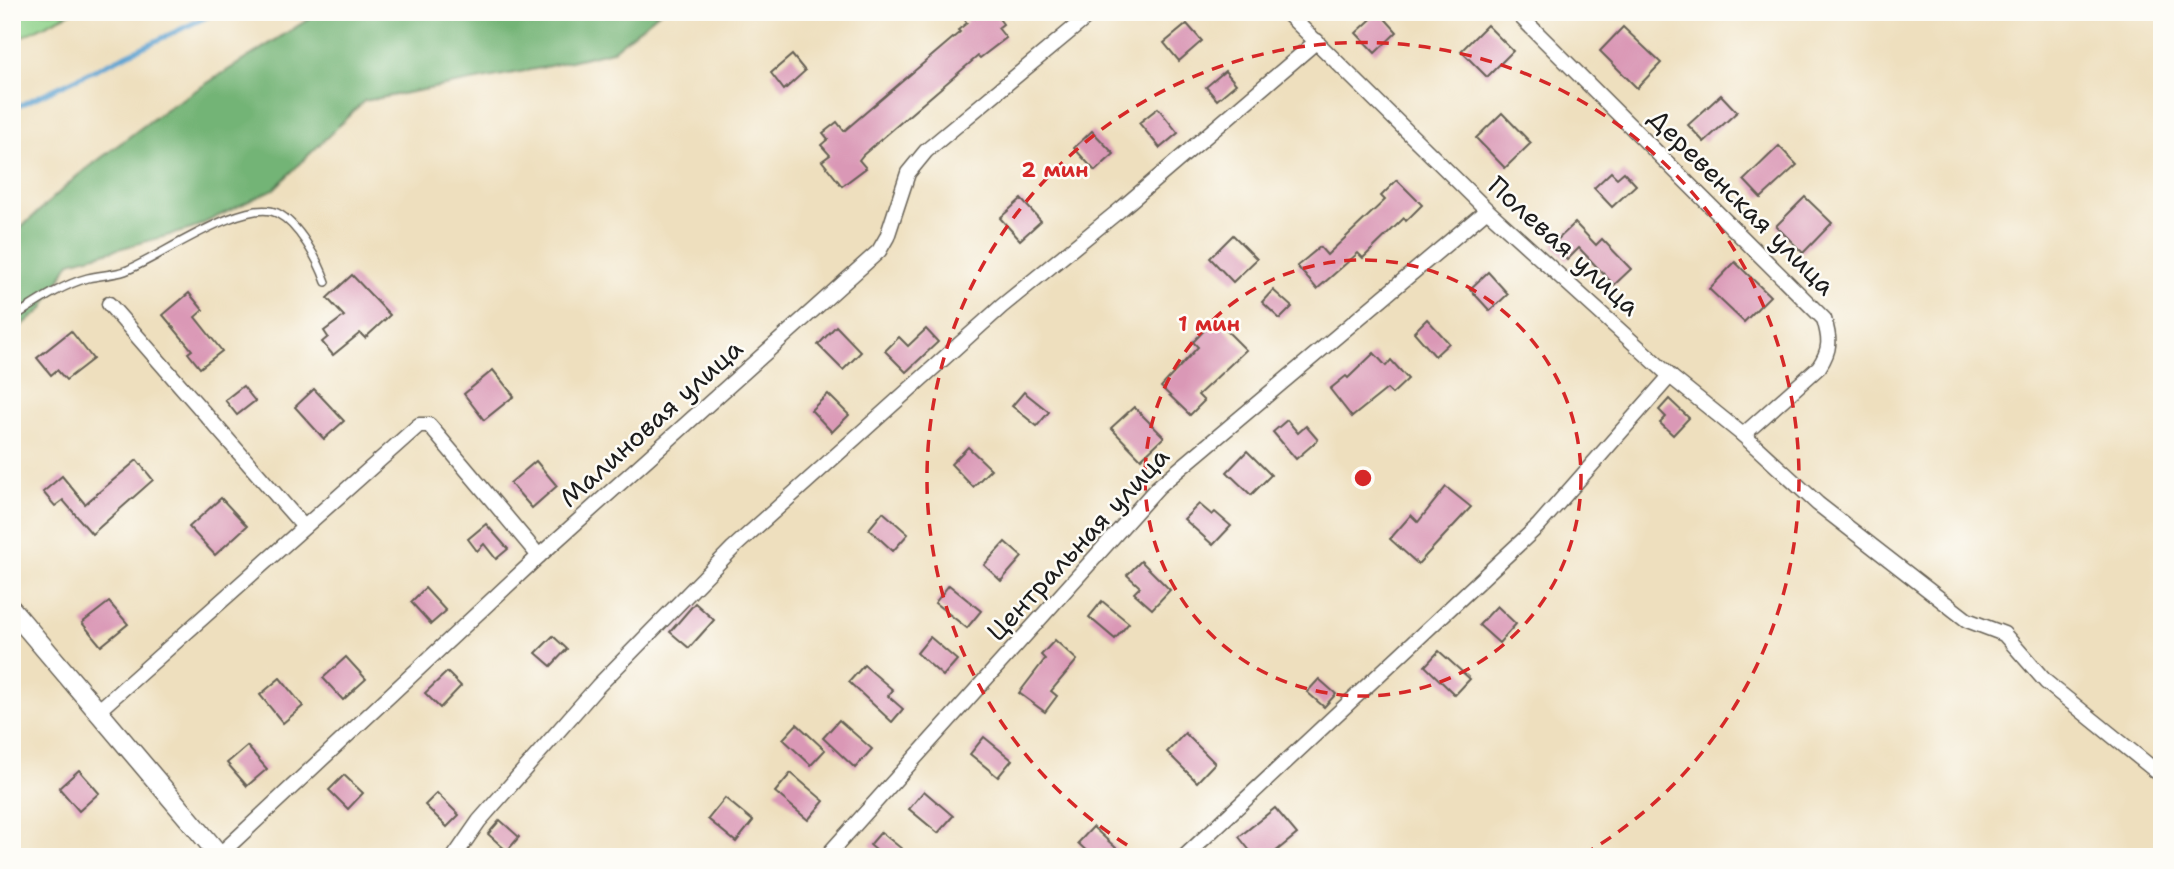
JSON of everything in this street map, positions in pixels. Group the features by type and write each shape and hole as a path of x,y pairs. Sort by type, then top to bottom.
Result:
{"street":[{"name":"Малиновая улица","path":"219,856 539,556 879,251 887,237 908,173 926,151 1093,12"},
{"name":"Полевая улица","path":"1286,12 1487,210 1670,376 1743,435 1818,504 1967,620 2004,634 2046,682 2162,776"},
{"name":"Деревенская улица","path":"1516,12 1824,319 1830,340 1828,354 1819,367 1743,435"},
{"path":"454,857 479,821 598,686 733,548 1002,306 1121,209 1317,41"},
{"name":"Центральная улица","path":"826,857 1158,488 1487,210"},
{"path":"109,304 304,527"},
{"path":"1184,857 1538,526 1670,376"},
{"path":"99,711 419,425 429,425 539,556"},
{"path":"12,610 219,856"}],"lane":[{"path":"12,318 62,289 86,279 123,272 206,228 255,209 277,213 295,229 316,257 327,282"}],"green space":[{"path":"12,12 72,12 12,42"},
{"path":"320,12 660,12 612,51 541,68 364,101 274,189 192,229 70,262 42,310 12,333 12,236 77,176 166,109"}],"building":[{"path":"959,12 994,12 1003,24 998,28 1006,38 980,58 978,56 863,155 859,160 866,168 842,186 822,161 830,155 821,145 828,139 823,133 837,122 844,131 960,32 958,30 967,23"},
{"path":"1379,12 1397,32 1375,53 1356,33"},
{"path":"1187,24 1202,41 1179,61 1164,43"},
{"path":"1487,25 1513,51 1487,77 1461,51"},
{"path":"1623,27 1661,63 1637,88 1600,51"},
{"path":"792,55 805,71 784,90 771,73"},
{"path":"1225,71 1236,84 1217,100 1206,87"},
{"path":"1721,95 1737,112 1704,142 1688,125"},
{"path":"1158,108 1178,133 1160,148 1139,123"},
{"path":"1502,113 1531,143 1505,168 1476,138"},
{"path":"1092,131 1114,154 1095,171 1074,148"},
{"path":"1779,146 1797,165 1761,198 1744,180"},
{"path":"1611,172 1617,178 1624,172 1636,185 1612,207 1594,188"},
{"path":"1397,180 1422,205 1406,221 1404,218 1363,258 1358,253 1317,289 1297,266 1320,247 1327,255 1385,200 1381,196"},
{"path":"1805,197 1832,223 1803,253 1776,226"},
{"path":"1021,199 1041,221 1020,240 1000,218"},
{"path":"1575,223 1596,245 1602,239 1631,269 1614,285 1579,248 1567,260 1552,245"},
{"path":"1233,235 1257,259 1233,282 1210,258"},
{"path":"1735,262 1770,296 1744,322 1709,289"},
{"path":"1488,272 1508,294 1490,311 1470,289"},
{"path":"352,275 390,315 365,338 360,333 333,355 322,342 328,337 324,331 344,316 327,298"},
{"path":"1273,290 1292,307 1280,319 1262,302"},
{"path":"189,293 203,310 195,317 222,351 200,368 188,353 192,350 163,315"},
{"path":"1215,319 1246,350 1198,395 1204,401 1190,415 1161,387 1198,347 1193,342"},
{"path":"1427,319 1449,343 1435,356 1414,332"},
{"path":"836,326 861,352 843,370 818,345"},
{"path":"926,329 938,342 906,372 885,351 899,337 908,346"},
{"path":"71,331 93,359 66,380 57,370 51,375 37,358"},
{"path":"1374,353 1386,366 1391,360 1408,379 1392,394 1387,389 1352,417 1330,389 1346,376 1348,378"},
{"path":"493,370 514,396 484,420 464,394"},
{"path":"243,386 255,401 237,415 225,400"},
{"path":"314,389 344,421 324,439 295,407"},
{"path":"1024,392 1049,412 1037,426 1012,406"},
{"path":"828,394 849,415 832,432 811,410"},
{"path":"1669,399 1689,418 1673,435 1660,423 1666,417 1659,410"},
{"path":"1134,407 1164,437 1141,459 1111,428"},
{"path":"1287,420 1298,433 1306,426 1318,440 1296,459 1273,432"},
{"path":"968,447 991,469 973,487 951,464"},
{"path":"1247,451 1271,475 1251,495 1227,472"},
{"path":"137,460 153,480 92,534 63,500 55,506 43,492 62,476 85,504"},
{"path":"536,461 557,486 532,508 510,483"},
{"path":"1446,487 1471,507 1418,564 1390,539 1411,515 1418,522"},
{"path":"221,498 247,526 215,555 189,527"},
{"path":"1199,504 1212,515 1215,512 1231,526 1213,545 1184,519"},
{"path":"883,512 908,534 893,551 869,529"},
{"path":"486,524 508,549 496,559 484,544 477,551 468,539"},
{"path":"1005,542 1022,557 1001,581 984,565"},
{"path":"1141,561 1170,590 1152,609 1134,593 1140,587 1127,575"},
{"path":"949,585 981,611 967,628 935,603"},
{"path":"425,588 446,611 431,624 411,602"},
{"path":"1102,601 1129,623 1115,639 1089,617"},
{"path":"109,602 128,624 101,646 82,623"},
{"path":"695,603 714,620 689,648 670,632"},
{"path":"1497,606 1516,624 1499,643 1479,625"},
{"path":"553,636 567,649 551,666 536,653"},
{"path":"930,637 957,660 943,676 917,653"},
{"path":"1055,640 1077,660 1051,691 1057,696 1045,712 1019,693 1045,659 1041,655"},
{"path":"1439,651 1470,679 1455,695 1425,666"},
{"path":"346,657 366,679 343,700 323,678"},
{"path":"864,665 893,690 888,696 903,709 892,722 849,682"},
{"path":"447,672 461,686 440,708 425,693"},
{"path":"280,678 303,706 283,723 260,695"},
{"path":"1319,679 1336,694 1324,707 1307,692"},
{"path":"839,720 872,749 855,768 823,738"},
{"path":"797,724 825,750 811,765 783,739"},
{"path":"1185,733 1215,763 1197,782 1167,752"},
{"path":"984,737 1012,760 998,777 970,754"},
{"path":"247,746 267,769 247,786 227,763"},
{"path":"79,770 99,793 79,811 59,788"},
{"path":"791,773 824,801 808,820 775,792"},
{"path":"344,775 363,793 348,809 329,790"},
{"path":"924,791 953,816 938,833 909,809"},
{"path":"437,793 459,815 447,827 425,805"},
{"path":"725,798 753,821 736,842 708,819"},
{"path":"1275,808 1297,834 1269,857 1255,857 1239,837"},
{"path":"500,820 519,837 507,851 488,834"},
{"path":"1093,827 1126,857 1093,857 1078,843"},
{"path":"881,832 902,849 895,857 884,857 870,845"}],"waterway":[{"path":"12,109 217,12"}]}
